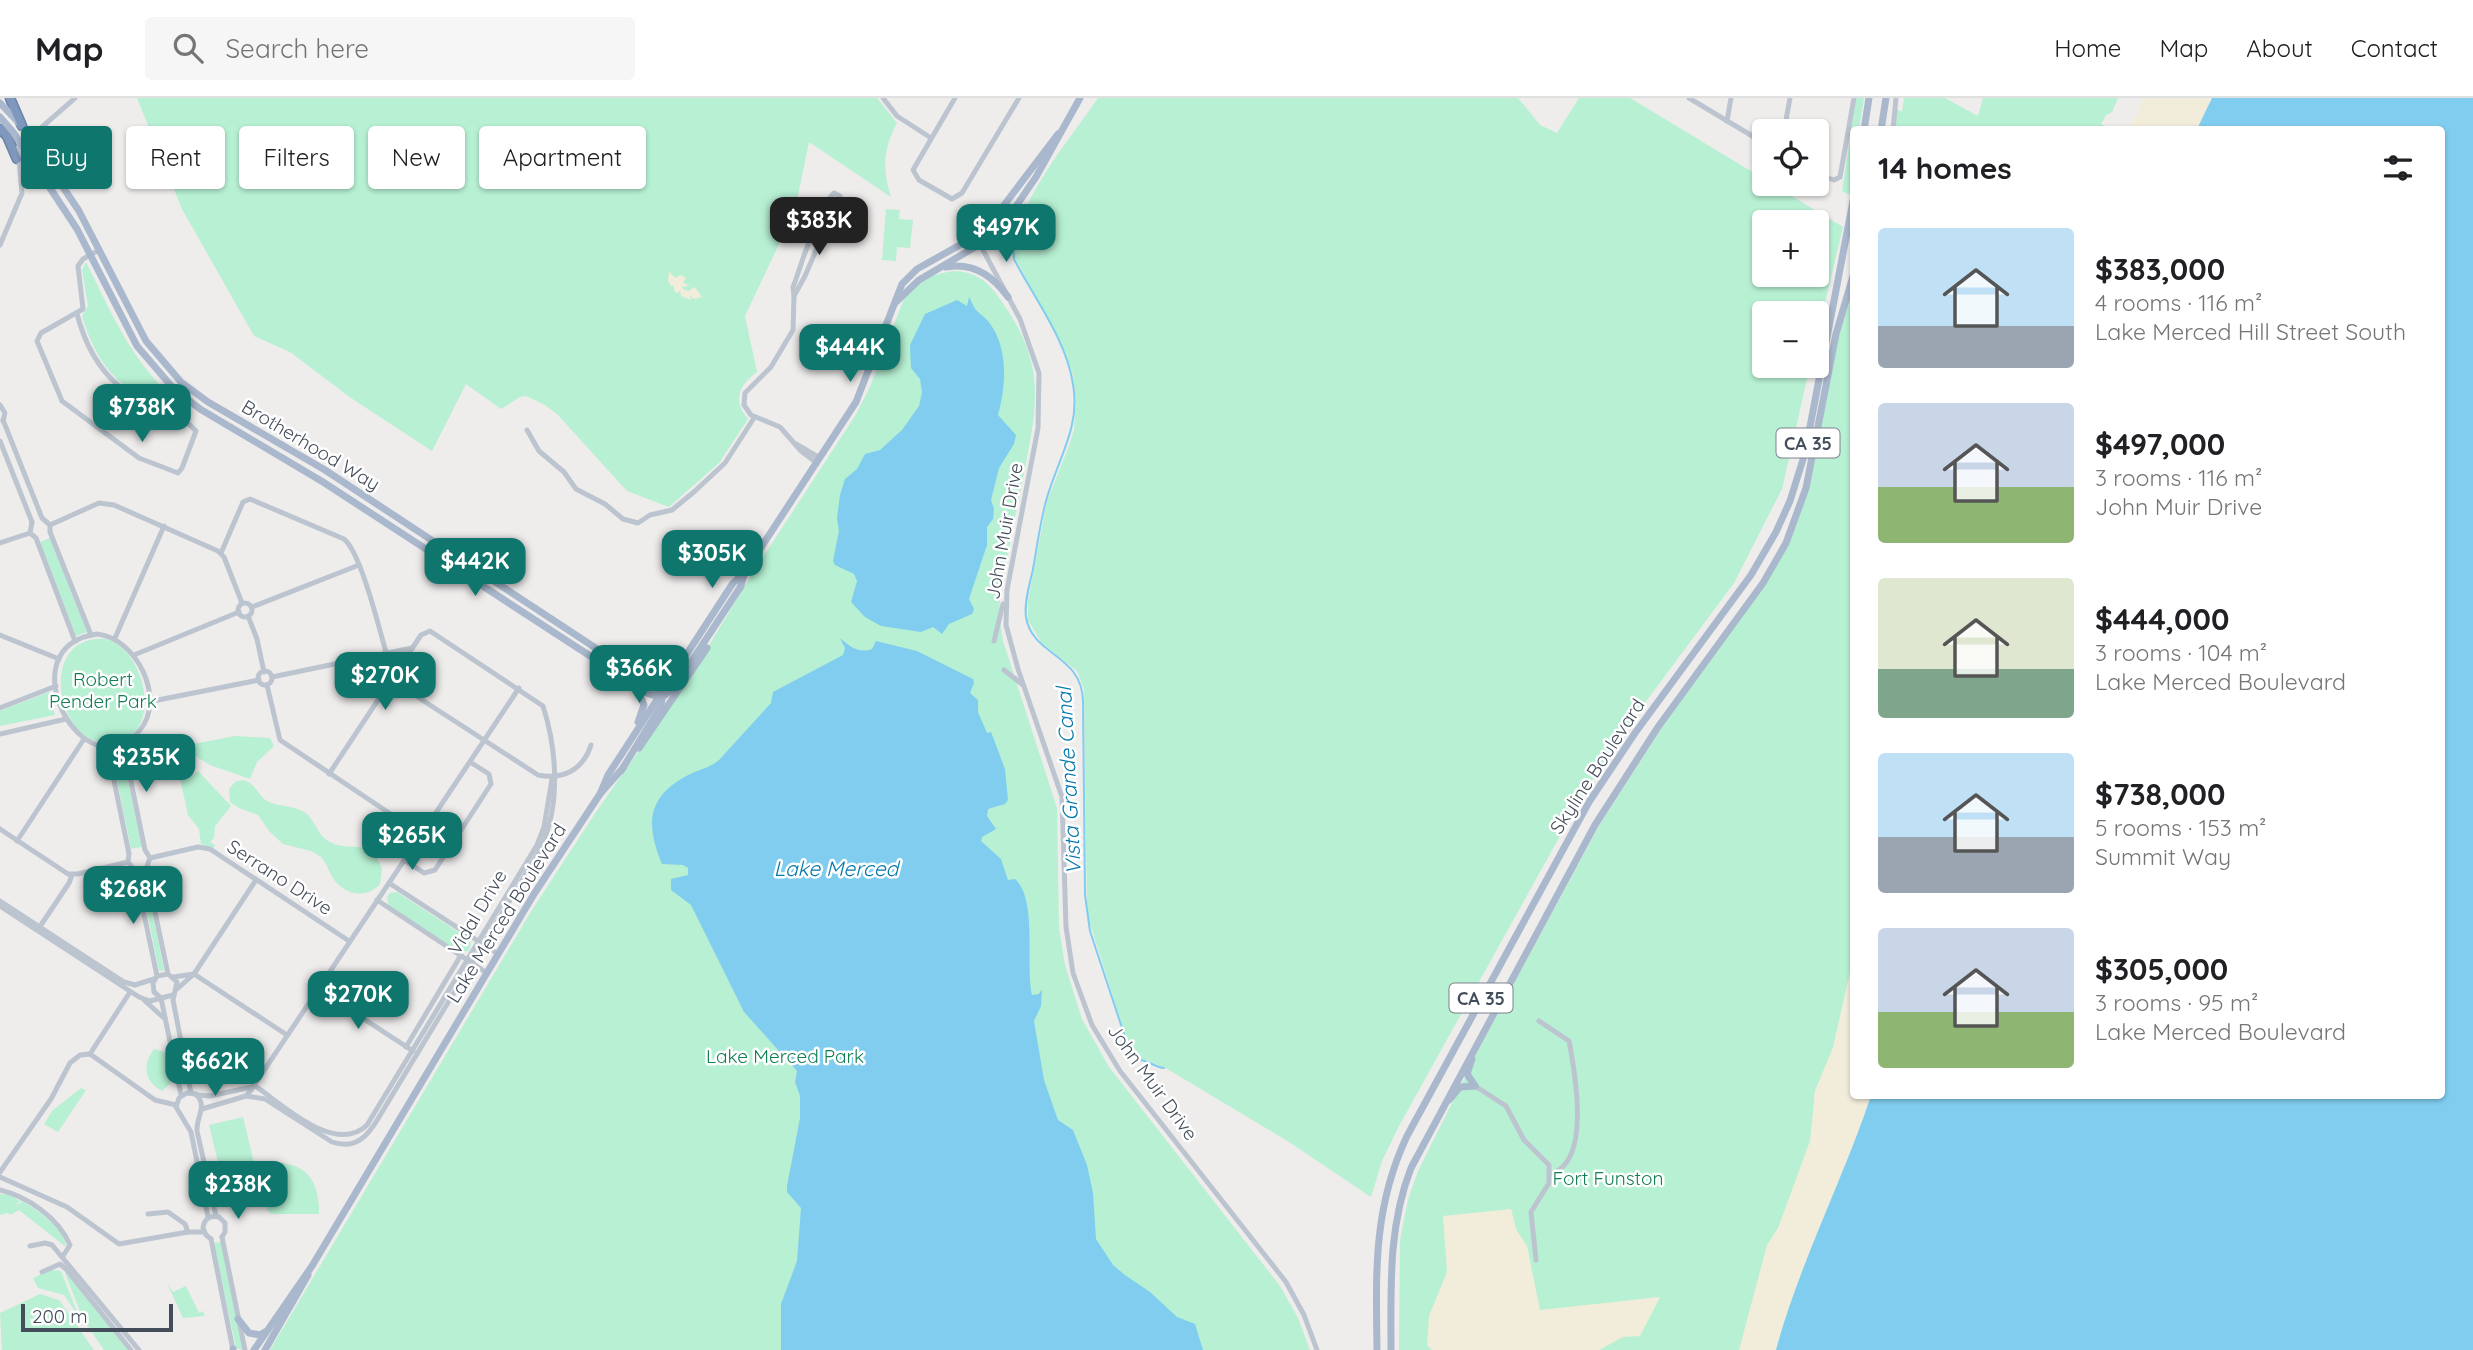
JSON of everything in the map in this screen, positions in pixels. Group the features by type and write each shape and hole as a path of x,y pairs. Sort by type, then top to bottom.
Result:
{"highway":[{"path":"10,98 22,125"},
{"path":"0,127 10,128"},
{"path":"0,127 8,137 17,159"}],"main road":[{"name":"Lake Merced Boulevard","path":"895,303 913,284 981,243 1021,201 1080,98"},
{"path":"1865,126 1869,98"},
{"path":"1882,126 1886,98"},
{"name":"Brotherhood Way","path":"0,103 22,125"},
{"name":"Brotherhood Way","path":"0,117 21,144"},
{"name":"Lake Merced Boulevard","path":"254,1350 312,1266 498,954 600,794 608,775 733,583 745,572 861,393 900,289 913,273 975,235 1003,209 1058,134"},
{"name":"Brotherhood Way","path":"51,189 77,229 140,351 161,376 186,399 332,488 628,682 661,697"},
{"name":"Brotherhood Way","path":"64,189 79,211 146,341 166,367 190,389 325,470 634,672 651,684 661,697"},
{"name":"Skyline Boulevard","path":"1377,1350 1379,1226 1388,1183 1400,1151 1580,817 1625,746 1751,575 1776,532 1793,493 1805,453 1850,219"},
{"path":"1848,231 1850,223"},
{"path":"935,270 958,266 975,269 993,279 1008,297"},
{"name":"Skyline Boulevard","path":"1391,1350 1392,1250 1396,1218 1411,1168 1484,1027 1604,810 1667,714 1763,583 1786,543 1804,498 1836,334 1850,286"},
{"name":"Lake Merced Boulevard","path":"600,794 621,771 686,680 715,634 741,586 745,572"},
{"path":"621,771 660,707 661,697 678,682 741,586"},
{"path":"634,672 649,679 660,678 688,655"},
{"path":"625,751 644,708 642,695 628,682"},
{"path":"1441,1108 1460,1087 1475,1086 1467,1074 1484,1027"},
{"name":"Lake Merced Boulevard","path":"265,1350 312,1266"},
{"path":"238,1319 251,1334 260,1335 268,1329"}],"street":[{"path":"43,126 75,98"},
{"path":"883,98 897,116 931,138"},
{"path":"955,98 915,164 914,173 919,180 946,197 958,197 1019,98"},
{"path":"1689,98 1752,136"},
{"path":"1727,121 1731,98"},
{"path":"1786,119 1790,98"},
{"path":"1829,178 1839,179 1843,172 1854,98"},
{"path":"1892,126 1895,98"},
{"path":"0,245 22,193 22,178 17,159 17,150 21,144"},
{"path":"819,460 796,444 780,427 754,418 746,408 745,393 771,367 793,330 794,296 806,276 811,259 834,214 835,206"},
{"name":"John Muir Drive","path":"975,235 1032,348 1039,373 1041,391 1036,438 1006,598 1007,632 1062,797 1067,936 1073,973 1088,1016 1105,1049 1281,1275 1304,1315 1317,1350"},
{"path":"77,314 89,349 111,381 134,399 196,430 191,448 178,473 139,458 59,397 37,338 83,309 78,266 82,259 99,250"},
{"path":"0,405 5,413 1,421 42,518 50,525 50,532 91,635"},
{"path":"527,430 539,451 564,472 576,489 605,504 626,520 638,523 650,515 673,510 695,491 728,459 754,418"},
{"path":"0,441 32,522 33,536 75,641"},
{"path":"221,553 243,502 250,499 344,539 350,545 359,565 393,677 399,685 531,772 553,776 572,772 583,761 591,745"},
{"path":"50,525 105,502 221,553 243,603 252,607"},
{"path":"32,522 42,518"},
{"path":"115,638 164,526"},
{"path":"0,543 33,536 44,539 50,532"},
{"path":"359,565 252,607 248,616 257,639 264,671 272,677 412,648"},
{"path":"994,641 1006,598"},
{"path":"134,654 239,612 243,603"},
{"path":"239,612 248,616"},
{"name":"Vidal Drive","path":"362,1129 375,1114 480,943 541,835 553,776 543,706 434,632 427,631 421,635 412,648"},
{"path":"0,635 59,659"},
{"path":"91,635 115,638 134,654 143,672 148,702 143,726 123,743 107,746 84,739 66,719 56,686 59,659 64,650 75,641 91,635"},
{"path":"329,774 412,648"},
{"path":"1004,670 1023,685"},
{"path":"259,680 264,671"},
{"path":"267,685 271,683 272,677"},
{"path":"148,702 259,680 267,685 280,740 422,835"},
{"path":"0,708 56,686"},
{"path":"246,1096 519,688"},
{"path":"0,734 66,719"},
{"path":"17,841 84,739"},
{"path":"123,743 145,850 150,858 146,869 175,992 194,1094 202,1102 197,1131 216,1216"},
{"path":"107,746 129,854 128,862 135,871 155,978 154,992 161,998 181,1095 176,1105"},
{"path":"404,860 424,873 435,870 492,781 489,774 470,762"},
{"path":"0,829 72,875 128,862"},
{"name":"Serrano Drive","path":"150,858 204,847 349,941"},
{"path":"129,854 136,849 145,850"},
{"path":"135,871 146,869"},
{"path":"39,929 72,875"},
{"path":"139,997 150,1000 161,998 175,992 194,974 256,880"},
{"path":"389,883 498,954"},
{"path":"377,900 487,973"},
{"path":"0,903 139,997 159,1012 166,1022"},
{"path":"39,929 124,982 135,985 171,975 194,974 287,1035"},
{"name":"Vidal Drive","path":"406,1047 461,955"},
{"name":"Vidal Drive","path":"368,1135 469,961"},
{"path":"318,989 412,1051"},
{"path":"90,1054 130,992"},
{"path":"1539,1021 1569,1041 1579,1128 1576,1144 1569,1156 1559,1170 1550,1174"},
{"path":"176,1105 155,1100 90,1054 80,1055 70,1063 55,1092 0,1175 67,1207 119,1244 188,1232 203,1232 211,1239 233,1349"},
{"path":"181,1095 210,1096 254,1085 327,1136 344,1136 362,1129 368,1135 345,1145 327,1136 265,1099 246,1096 201,1112 191,1119 182,1117"},
{"path":"1475,1086 1506,1107 1524,1140 1547,1161 1549,1183 1531,1212 1536,1260"},
{"path":"176,1105 191,1132 208,1217 203,1224 203,1232"},
{"path":"0,1189 24,1198 59,1227 70,1245 63,1255"},
{"path":"148,1214 168,1212 185,1224 188,1232"},
{"path":"208,1217 216,1216 224,1220 226,1226 222,1237 245,1350"},
{"path":"211,1239 222,1237"},
{"path":"30,1246 45,1243 52,1245 63,1255 139,1350"},
{"path":"42,1272 60,1264 66,1269 131,1350"}],"green space":[{"path":"137,98 877,98 897,123 885,159 891,197 809,142 795,210 745,316 757,372 746,382 740,394 740,406 748,419 719,463 669,507 627,491 557,414 526,396 501,409 466,384 432,451 351,398 290,352 254,336 182,209 174,189 225,189 225,126 148,126"},
{"path":"1098,98 1518,98 1540,125 1557,133 1579,98 1630,98 1752,172 1752,196 1792,196 1815,210 1752,210 1752,287 1829,287 1825,301 1752,301 1752,378 1807,378 1782,489 1734,583 1641,708 1586,789 1399,1126 1382,1161 1371,1197 1289,1142 1164,1067 1141,1060 1127,1041 1087,914 1084,689 1077,671 1041,642 1028,620 1028,601 1047,501 1074,430 1076,399 1073,375 1063,348 1013,254 1024,213 1059,152"},
{"path":"1856,98 1864,98 1859,126 1852,126"},
{"path":"1904,98 1945,98 1978,116 1983,98 2118,98 2112,112 2106,115 2101,124 2105,126 1893,126 1894,108 1902,112"},
{"path":"1850,138 1850,195 1842,191"},
{"path":"886,209 900,210 899,219 913,220 910,248 897,247 896,261 882,260"},
{"path":"1829,219 1843,227 1829,286"},
{"path":"86,262 135,353 147,370 176,400 168,411 124,385 103,363 95,349 82,316 88,306 82,270"},
{"name":"Lake Merced Park","path":"952,271 978,277 996,293 1020,332 1033,368 1035,402 1032,428 1001,589 999,614 1003,641 1057,808 1059,928 1065,965 1082,1019 1109,1067 1280,1286 1298,1318 1310,1350 270,1350 532,910 596,812 685,685 752,574 855,416 870,387 904,299 930,276"},
{"name":"Fort Funston","path":"1850,286 1850,972 1833,1048 1815,1091 1814,1100 1844,1170 1803,1263 1776,1350 1399,1350 1400,1240 1408,1200 1418,1171 1483,1041 1599,826 1670,715 1750,602 1796,522 1827,378 1829,378 1829,367"},
{"path":"50,538 87,632 76,636 40,542"},
{"name":"Robert Pender Park","path":"106,639 121,647 132,661 141,677 144,696 144,713 138,728 126,739 108,743 90,739 76,726 66,709 61,690 62,670 69,653 84,642"},
{"path":"49,692 55,715 0,726 0,711"},
{"path":"235,736 270,738 274,746 257,762 250,779 210,765 189,752 194,744"},
{"path":"121,748 142,847 131,849 111,750"},
{"path":"178,769 191,777 198,771 231,806 215,826 214,838 210,842 215,845 213,849 201,844 199,829 188,815"},
{"path":"243,780 251,784 267,801 298,809 308,815 328,841 336,845 364,848 371,852 382,868 380,884 370,892 345,890 335,881 321,857 311,851 283,844 269,831 258,815 230,802 229,789 235,782"},
{"path":"145,875 164,970 159,971 140,876"},
{"path":"397,892 469,939 469,951 459,952 389,906 387,897 390,893"},
{"path":"154,1049 165,1052 171,1083 162,1091 148,1078 148,1061"},
{"path":"81,1088 86,1090 58,1132 44,1124 52,1111"},
{"path":"243,1117 256,1171 222,1179 209,1125"},
{"path":"268,1162 292,1165 307,1174 316,1190 319,1214 271,1214 267,1210"},
{"path":"0,1194 12,1195 20,1202 15,1204 19,1209 16,1204 22,1203 18,1198 47,1219 60,1232 66,1247 19,1210 10,1215 0,1215"},
{"path":"221,1242 243,1350 236,1348 214,1243"},
{"path":"51,1270 61,1271 79,1317 64,1295 38,1288 33,1278"},
{"path":"65,1273 128,1350 104,1350 83,1319"},
{"path":"167,1283 173,1292 186,1286 199,1313 203,1311 205,1316 183,1318"},
{"path":"40,1294 59,1300 94,1350 2,1350 0,1313"}],"sand":[{"path":"2142,98 2212,98 2198,126 2130,126 2138,113"},
{"path":"669,271 675,278 681,275 686,278 683,282 689,286 682,287 683,289 688,291 695,287 702,297 694,299 690,295 691,300 681,296 680,290 675,292 668,281"},
{"path":"1850,972 1850,1099 1870,1099 1797,1285 1776,1350 1739,1350 1767,1245 1778,1228 1810,1141 1815,1091 1833,1048"},
{"path":"1511,1209 1516,1229 1527,1246 1540,1310 1660,1297 1640,1336 1623,1337 1599,1350 1432,1350 1427,1345 1429,1316 1447,1272 1443,1216"}],"water":[{"path":"2212,98 2473,98 2473,1350 1776,1350 1797,1285 1870,1099 2445,1099 2445,126 2198,126"},
{"path":"969,297 976,310 995,331 1000,343 1004,379 998,415 1016,435 1014,444 999,468 991,500 993,519 987,527 987,545 969,599 974,609 972,614 949,624 942,634 933,627 921,632 881,626 865,617 851,602 857,581 854,574 835,565 833,561 839,531 837,518 840,495 845,479 857,469 865,454 880,450 902,430 919,406 922,392 920,379 911,368 910,345 925,314 957,300 967,306"},
{"name":"Lake Merced","path":"840,638 859,650 872,649 876,641 917,651 973,679 970,693 978,700 978,712 987,733 991,732 1005,769 1008,800 1005,804 988,809 987,816 996,829 982,837 981,841 1001,859 1008,880 1015,879 1026,901 1032,995 1039,994 1042,989 1041,1006 1034,1021 1044,1080 1058,1120 1073,1130 1087,1165 1093,1193 1096,1239 1113,1265 1150,1292 1177,1317 1195,1324 1203,1350 781,1350 781,1304 797,1261 801,1208 787,1192 800,1118 800,1096 795,1082 797,1071 744,1012 691,905 671,890 671,879 688,875 688,868 683,865 662,864 653,836 652,823 653,812 665,792 690,774 719,760 771,703 773,692 843,655 845,648"}],"waterway":[{"name":"Vista Grande Canal","path":"1013,246 1014,259 1064,351 1075,400 1071,430 1044,509 1026,617 1037,640 1066,664 1081,685 1085,895 1090,931 1128,1046 1140,1060 1164,1068"}]}
